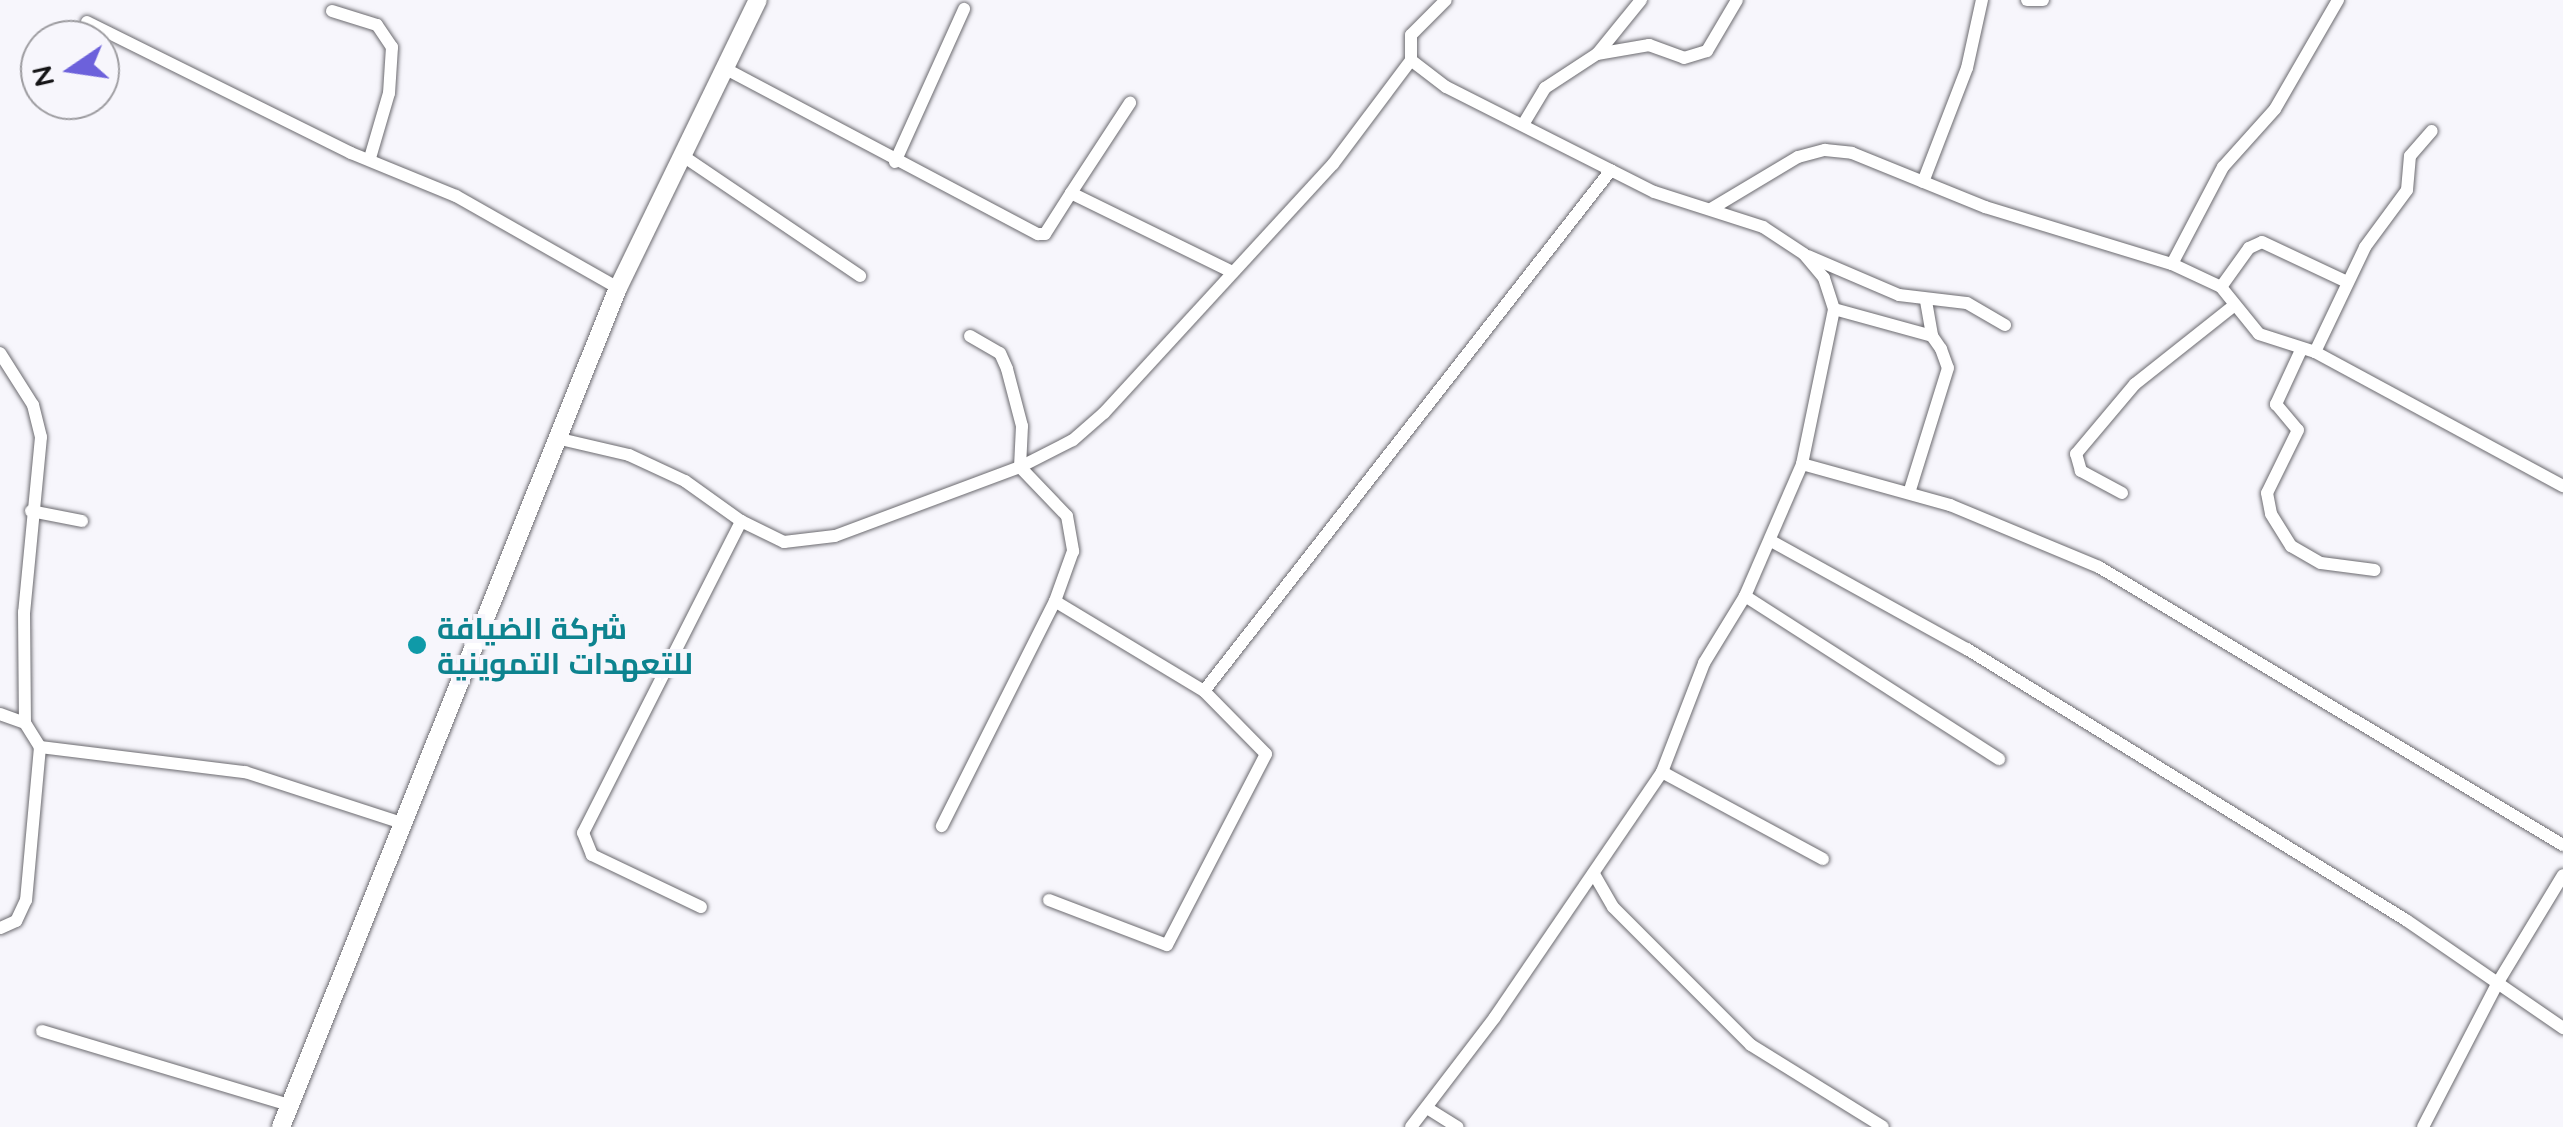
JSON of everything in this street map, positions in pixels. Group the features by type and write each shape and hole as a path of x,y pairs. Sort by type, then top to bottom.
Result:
{"street":[{"path":"281,1127 618,288 758,0"},
{"path":"556,438 628,456 686,480 741,521 784,542 810,542 1020,468 1073,440 1104,413 1333,164 1411,60 1411,35 1446,0"},
{"path":"1524,123 1545,88 1598,54 1640,0"},
{"path":"1598,54 1649,46 1696,56 1707,52 1737,0"},
{"path":"1923,182 1968,68 1982,0"},
{"path":"2027,0 2044,0"},
{"path":"2172,264 2223,167 2275,109 2338,0"},
{"path":"895,162 964,9"},
{"path":"332,11 378,25 392,48 389,93 370,158"},
{"path":"120,37 515,226 618,288"},
{"path":"1411,60 1446,87 1524,123 1654,192 1763,228 1804,254 1926,301 1967,303 2005,325"},
{"path":"726,69 895,162 1038,234 1045,234 1130,103"},
{"path":"2375,570 2321,563 2291,546 2271,514 2267,493 2298,430 2276,404 2347,282 2407,190 2410,156 2432,131"},
{"path":"1712,209 1798,157 1825,150 2172,264 2220,288 2231,308 2259,334 2308,351 2563,486"},
{"path":"683,156 860,276"},
{"path":"1204,691 1611,170"},
{"path":"1071,192 1232,272"},
{"path":"2220,288 2249,248 2262,242 2347,282"},
{"path":"1411,1127 1594,874 1662,772 1704,663 1745,596 1771,542 1802,464 1834,309 1824,278 1804,254"},
{"path":"1909,493 1948,368 1932,336 1926,301"},
{"path":"2122,492 2081,471 2076,454 2135,384 2231,308"},
{"path":"1834,309 1932,336"},
{"path":"942,826 1054,602 1074,534 1067,516 1020,468 1022,426 1000,353 970,336"},
{"path":"0,354 38,417 31,511 25,724 40,748 26,900 16,922 0,928"},
{"path":"1802,464 1994,520 2100,567 2563,845"},
{"path":"31,511 82,520"},
{"path":"701,907 592,856 583,833 741,521"},
{"path":"1771,542 1967,649 2406,920 2563,1028"},
{"path":"1745,596 2000,759"},
{"path":"1049,900 1155,944 1173,940 1266,754 1204,691 1054,602"},
{"path":"0,714 25,724"},
{"path":"40,748 245,772 402,823"},
{"path":"1662,772 1824,860"},
{"path":"1594,874 1613,907 1751,1046 1883,1127"},
{"path":"2423,1127 2497,984 2563,876"},
{"path":"42,1031 289,1104"},
{"path":"1426,1108 1458,1127"}],"place":[{"name":"شركة الضيافة للتعهدات التموينية","path":"417,645"}]}
